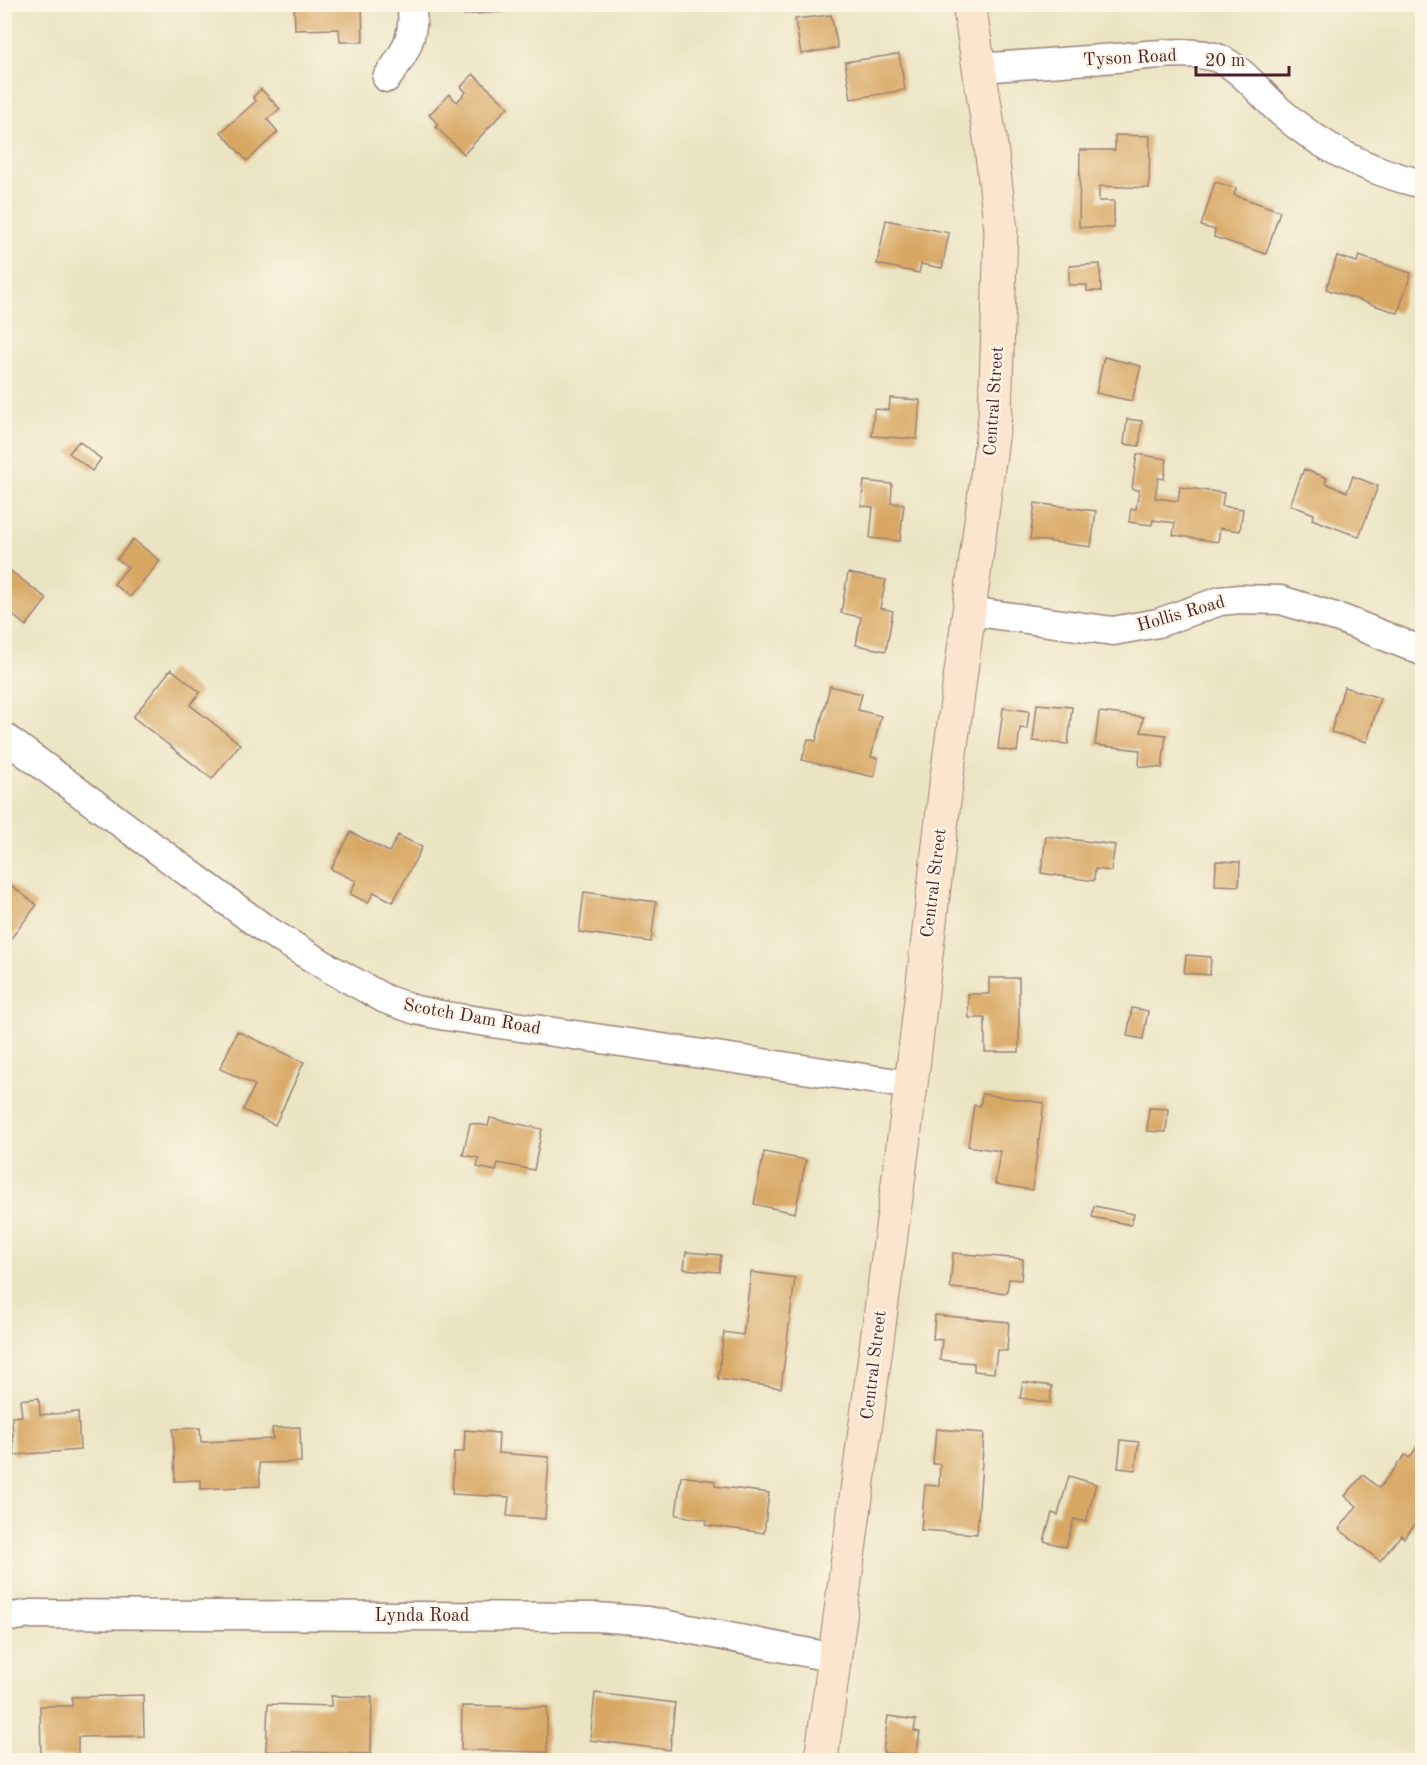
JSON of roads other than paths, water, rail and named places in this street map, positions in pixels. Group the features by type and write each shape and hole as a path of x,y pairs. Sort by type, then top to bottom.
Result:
{"main road":[{"name":"Central Street","path":"821,1761 911,1085 946,784 995,416 1002,255 998,199 969,4"}],"street":[{"path":"387,78 400,61 409,42 414,20 411,4"},
{"name":"Tyson Road","path":"979,68 1169,54 1219,59 1237,70 1297,125 1332,149 1376,171 1422,184"},
{"name":"Hollis Road","path":"969,611 1113,631 1158,623 1220,601 1271,599 1302,605 1422,651"},
{"name":"Scotch Dam Road","path":"4,737 265,929 361,987 401,1006 446,1016 911,1085"},
{"name":"Lynda Road","path":"4,1618 31,1614 597,1617 648,1621 835,1658"}]}
